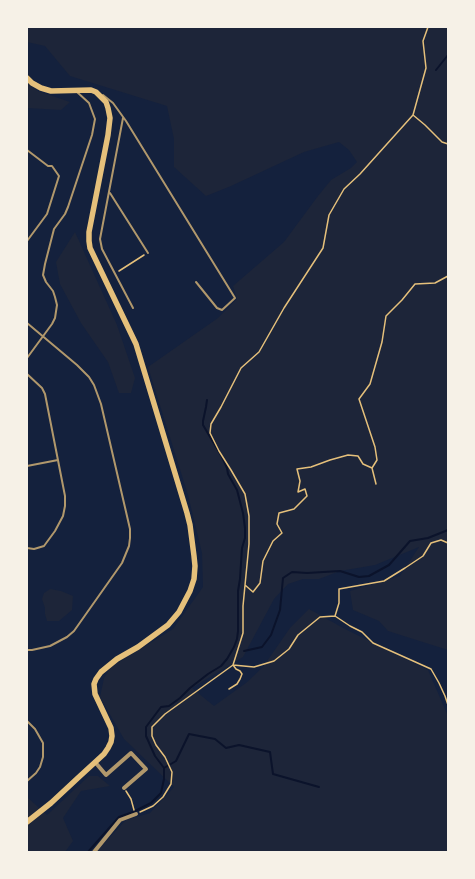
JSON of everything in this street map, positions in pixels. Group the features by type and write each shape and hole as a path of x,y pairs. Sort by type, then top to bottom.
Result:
{"main road":[{"path":"27,78 41,88 51,91 91,90 96,92 106,102 110,118 89,232 90,248 136,344 187,513 195,566 194,579 190,591 179,612 168,625 138,647 112,663 101,672 96,679 94,684 95,694 111,728 112,736 108,748 104,754 51,803 27,822"}],"street":[{"path":"95,762 106,775 131,753 146,769 124,788"},
{"path":"94,852 120,820 136,814"}],"lane":[{"path":"27,358 56,318 57,305 55,297 43,276 45,264 54,229 65,214 68,207 92,135 95,119 89,103 74,90"},
{"path":"96,92 113,103 235,298 222,310 217,308 196,282"},
{"path":"123,118 100,239 102,250 133,308"},
{"path":"27,150 48,166 52,166 59,176 48,214 27,241"},
{"path":"109,192 148,253"},
{"path":"27,323 83,371 92,381 98,393 130,529 130,538 122,563 74,631 67,638 50,646 27,650"},
{"path":"27,374 42,388 45,394 65,496 63,516 55,531 44,546 34,549 27,548"},
{"path":"27,466 58,460"},
{"path":"27,721 35,729 43,743 43,757 40,767 27,781"}],"path":[{"path":"124,788 131,799 136,814 153,806 163,797 171,784 172,772 152,736 152,727 164,714 233,665 243,632 243,606 249,516 245,494 210,433 211,424 242,368 259,352 284,308 323,248 329,216 344,189 360,174 413,115 426,68 423,41 428,27"},
{"path":"413,115 442,142 448,144"},
{"path":"114,273 148,253"},
{"path":"376,484 372,468 377,460 375,447 359,399 370,384 382,342 386,316 415,284 435,283 448,276"},
{"path":"245,585 253,592 260,583 263,561 273,541 282,533 277,524 279,513 294,509 307,496 305,489 298,492 300,481 297,469 311,467 348,455 358,456 363,464 372,468"},
{"path":"335,616 339,602 339,589 384,581 423,556 431,543 441,540 448,543"},
{"path":"233,665 254,667 274,661 289,649 298,635 320,617 335,616 362,632 373,643 431,669 448,705"},
{"path":"229,689 237,684 242,674 233,665"}],"shaded area":[{"path":"27,27 448,27 448,650 388,631 379,621 353,610 350,591 400,576 419,547 375,565 340,571 319,579 303,579 288,584 274,599 243,657 192,688 214,706 246,683 263,667 290,628 309,609 345,629 428,670 448,716 448,852 97,852 126,820 150,813 174,787 124,739 100,697 104,678 111,667 173,629 203,587 202,553 188,495 148,367 218,318 237,299 233,286 284,242 331,180 351,168 357,162 349,150 339,142 304,152 206,196 174,167 174,139 167,106 70,76 45,46 27,42"},
{"path":"27,83 38,91 70,102 61,110 27,108"},
{"path":"75,232 117,325 135,378 131,393 119,393 108,362 81,323 60,284 56,262"},
{"path":"50,589 61,591 73,596 72,610 59,621 47,621 45,614 42,599 44,593"},
{"path":"89,776 98,776 110,786 81,791 63,818 73,841 65,852 27,852 27,797 47,815"}],"waterway":[{"path":"436,70 448,55"},
{"path":"88,852 119,817 151,803 161,793 164,779 164,768 155,756 146,736 146,727 161,707 169,706 208,674 221,666 227,659 237,639 238,591 245,528 237,490 228,474 222,457 203,425 207,400"},
{"path":"244,651 262,647 271,635 280,610 283,578 292,572 307,573 340,571 359,577 369,576 389,565 410,541 428,538 448,530"},
{"path":"164,768 176,761 189,734 215,739 226,748 239,745 270,752 273,774 319,787"}]}
